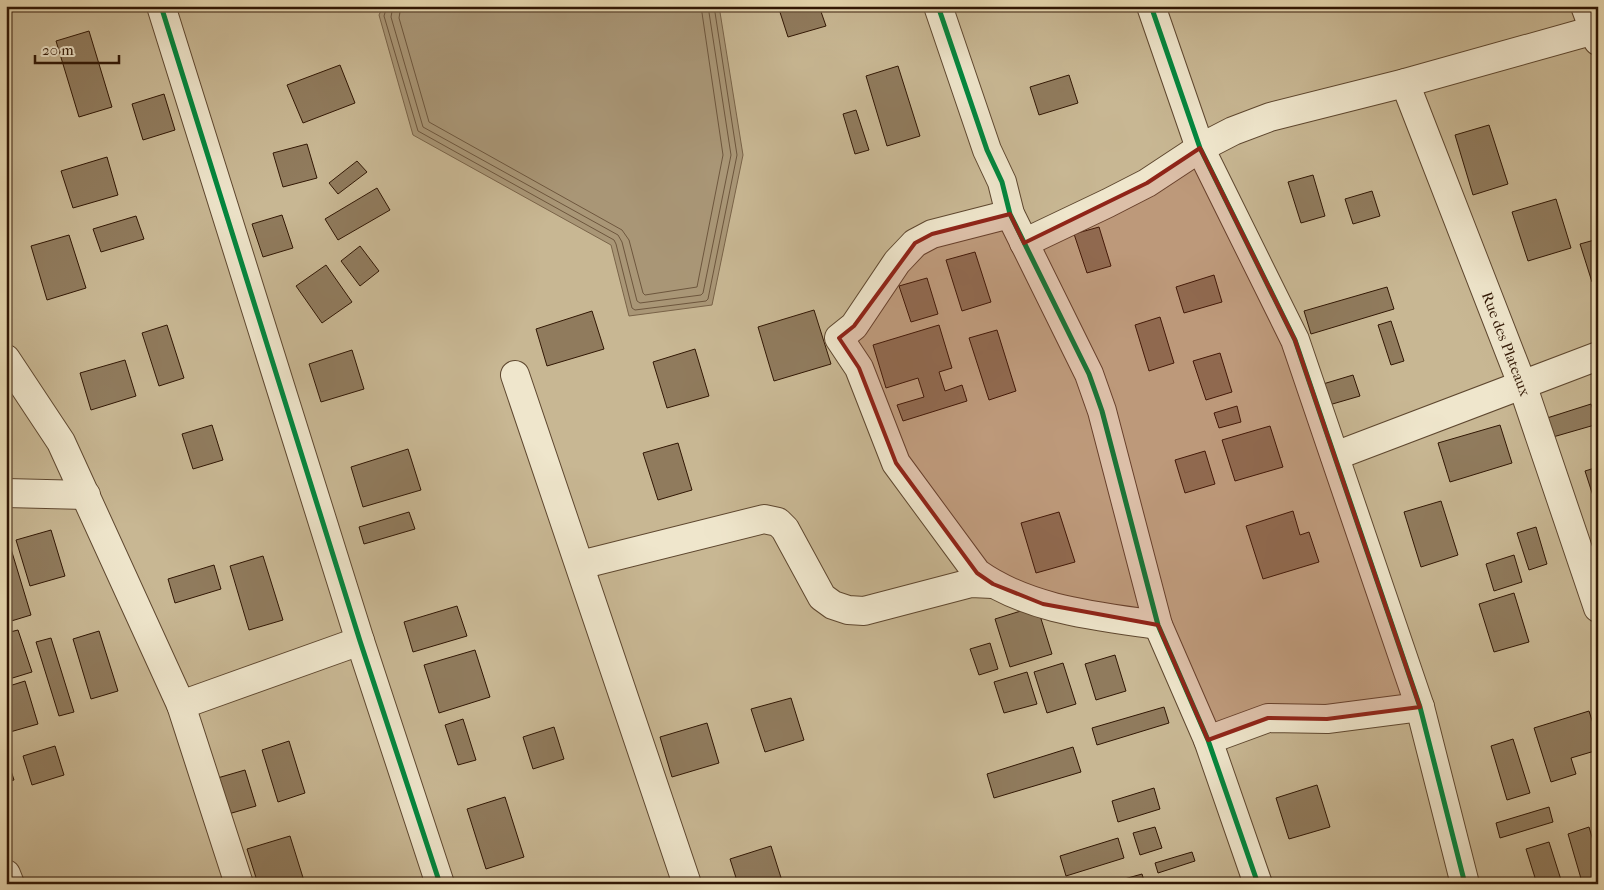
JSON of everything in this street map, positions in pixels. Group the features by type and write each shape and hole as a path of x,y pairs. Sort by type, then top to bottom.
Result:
{"street":[{"path":"161,6 360,641 440,884"},
{"path":"938,6 987,150 1002,182 1010,214 1089,374 1102,411 1158,625 1208,740 1258,884"},
{"path":"1151,6 1200,148 1295,340 1420,707 1465,884"},
{"path":"1024,243 1139,187 1200,148 1233,131 1270,117 1405,83 1593,26"},
{"name":"Rue des Plateaux","path":"1405,83 1522,384 1598,608"},
{"path":"1010,214 932,234 915,243 898,262 854,326 839,338 859,368 896,463 977,573 993,584 1043,604 1073,613 1158,625"},
{"path":"1335,456 1598,356"},
{"path":"6,360 61,442 181,705 239,884"},
{"path":"515,374 687,884"},
{"path":"6,493 86,495"},
{"path":"580,565 764,519 778,522 785,529 822,596 833,605 848,610 864,611 971,583 993,584"},
{"path":"181,705 360,641"},
{"path":"1208,740 1268,718 1327,719 1420,707"},
{"path":"6,874 10,884"}],"highlighted area":[{"path":"1200,148 1295,340 1420,707 1327,719 1268,718 1208,740 1158,625 1043,604 993,584 977,573 896,463 859,368 839,338 854,326 915,243 932,234 1010,214 1024,243 1147,183"}],"shaded area":[{"path":"6,6 1598,6 1598,884 6,884"}],"water":[{"path":"383,6 719,6 743,155 712,305 629,316 611,245 413,135 379,15"}],"building":[{"path":"778,6 819,6 826,26 788,37"},
{"path":"89,31 112,107 79,117 56,41"},
{"path":"340,65 355,103 303,123 287,85"},
{"path":"898,66 920,136 887,146 866,76"},
{"path":"1069,75 1078,103 1039,115 1030,87"},
{"path":"164,94 175,130 143,140 132,104"},
{"path":"856,110 869,150 855,154 843,114"},
{"path":"1489,125 1508,184 1473,195 1455,135"},
{"path":"307,144 317,178 283,187 273,153"},
{"path":"107,157 118,195 73,208 61,171"},
{"path":"357,161 367,172 338,194 329,183"},
{"path":"1313,175 1325,216 1301,223 1288,182"},
{"path":"377,188 390,210 338,240 325,219"},
{"path":"1372,191 1380,216 1353,224 1345,199"},
{"path":"1556,199 1571,248 1528,261 1512,212"},
{"path":"282,215 293,248 263,257 252,224"},
{"path":"136,216 144,239 101,252 93,229"},
{"path":"1099,227 1111,266 1087,273 1074,234"},
{"path":"69,235 86,288 47,300 31,246"},
{"path":"1598,239 1598,280 1592,282 1580,244"},
{"path":"360,246 379,271 360,286 341,261"},
{"path":"975,252 991,302 962,311 946,260"},
{"path":"326,265 352,302 322,323 296,286"},
{"path":"1214,275 1222,302 1184,313 1176,287"},
{"path":"927,278 938,314 911,322 899,286"},
{"path":"1387,287 1394,309 1311,334 1304,311"},
{"path":"814,310 831,364 774,381 758,327"},
{"path":"592,311 604,349 547,366 536,329"},
{"path":"1160,317 1174,363 1149,371 1135,325"},
{"path":"1391,321 1404,361 1391,365 1378,325"},
{"path":"167,325 184,378 159,386 142,333"},
{"path":"939,325 952,368 939,372 945,391 962,385 967,401 903,421 897,405 924,397 918,378 886,388 873,345"},
{"path":"997,330 1016,391 989,400 969,338"},
{"path":"695,349 709,396 667,408 653,362"},
{"path":"352,350 364,389 321,402 309,364"},
{"path":"1220,353 1232,392 1206,400 1193,361"},
{"path":"125,360 136,396 91,410 80,373"},
{"path":"1353,375 1360,396 1329,405 1323,384"},
{"path":"1591,404 1598,424 1553,437 1547,418"},
{"path":"1237,406 1241,422 1219,428 1214,413"},
{"path":"212,425 223,460 193,469 182,434"},
{"path":"1500,425 1512,463 1450,482 1438,443"},
{"path":"1270,426 1283,467 1235,481 1222,440"},
{"path":"678,443 692,490 658,500 643,453"},
{"path":"408,449 421,490 363,507 351,467"},
{"path":"1205,451 1215,484 1185,493 1175,460"},
{"path":"1598,467 1598,501 1595,502 1585,471"},
{"path":"1441,501 1458,555 1421,567 1404,512"},
{"path":"1293,511 1300,535 1309,532 1319,562 1263,579 1246,526"},
{"path":"409,512 415,529 364,544 359,527"},
{"path":"1059,512 1075,562 1036,573 1021,523"},
{"path":"1536,527 1547,564 1529,570 1517,533"},
{"path":"51,530 65,576 30,586 16,540"},
{"path":"8,539 31,615 8,622 6,617 6,540"},
{"path":"1514,555 1522,582 1494,591 1486,564"},
{"path":"263,556 283,620 249,630 230,566"},
{"path":"214,565 221,589 175,603 168,579"},
{"path":"1514,593 1529,642 1494,652 1479,604"},
{"path":"457,606 467,636 413,652 404,622"},
{"path":"1037,606 1052,654 1010,667 995,619"},
{"path":"18,630 32,672 6,680 6,633"},
{"path":"99,631 118,691 91,699 73,639"},
{"path":"51,638 74,712 59,716 36,642"},
{"path":"990,643 998,669 979,675 970,649"},
{"path":"475,650 490,697 439,713 424,665"},
{"path":"1115,655 1126,691 1096,700 1085,664"},
{"path":"1063,663 1076,704 1047,713 1034,672"},
{"path":"1027,672 1037,704 1004,713 994,682"},
{"path":"25,681 38,724 10,732 6,720 6,687"},
{"path":"791,698 804,740 765,752 751,709"},
{"path":"1164,707 1169,723 1097,745 1092,728"},
{"path":"1589,711 1598,739 1598,750 1571,758 1576,774 1551,782 1534,728"},
{"path":"463,719 476,760 458,765 445,725"},
{"path":"707,723 719,763 672,777 660,737"},
{"path":"554,727 564,759 533,769 523,737"},
{"path":"1513,739 1530,793 1507,800 1491,746"},
{"path":"289,741 305,793 278,802 262,750"},
{"path":"55,746 64,775 32,785 23,756"},
{"path":"1073,747 1081,772 994,798 987,774"},
{"path":"6,755 14,780 6,782"},
{"path":"245,770 256,806 225,815 214,779"},
{"path":"1317,785 1330,827 1289,839 1276,798"},
{"path":"1154,788 1160,809 1118,822 1112,801"},
{"path":"505,797 524,857 486,869 467,809"},
{"path":"1549,807 1553,822 1500,838 1496,823"},
{"path":"1155,827 1162,848 1140,855 1133,833"},
{"path":"1589,827 1598,857 1598,877 1582,882 1568,834"},
{"path":"290,836 305,884 258,884 247,849"},
{"path":"1118,838 1124,858 1066,876 1060,856"},
{"path":"1549,842 1562,883 1537,884 1526,849"},
{"path":"771,846 783,884 738,884 730,859"},
{"path":"1192,852 1195,861 1158,873 1155,863"},
{"path":"1142,874 1145,884 1110,884 1110,883"}],"cycle path":[{"path":"161,6 360,641 440,884"},
{"path":"938,6 987,150 1002,182 1010,214 1089,374 1102,411 1158,625 1208,740 1258,884"},
{"path":"1151,6 1200,148 1295,340 1420,707 1465,884"}]}
